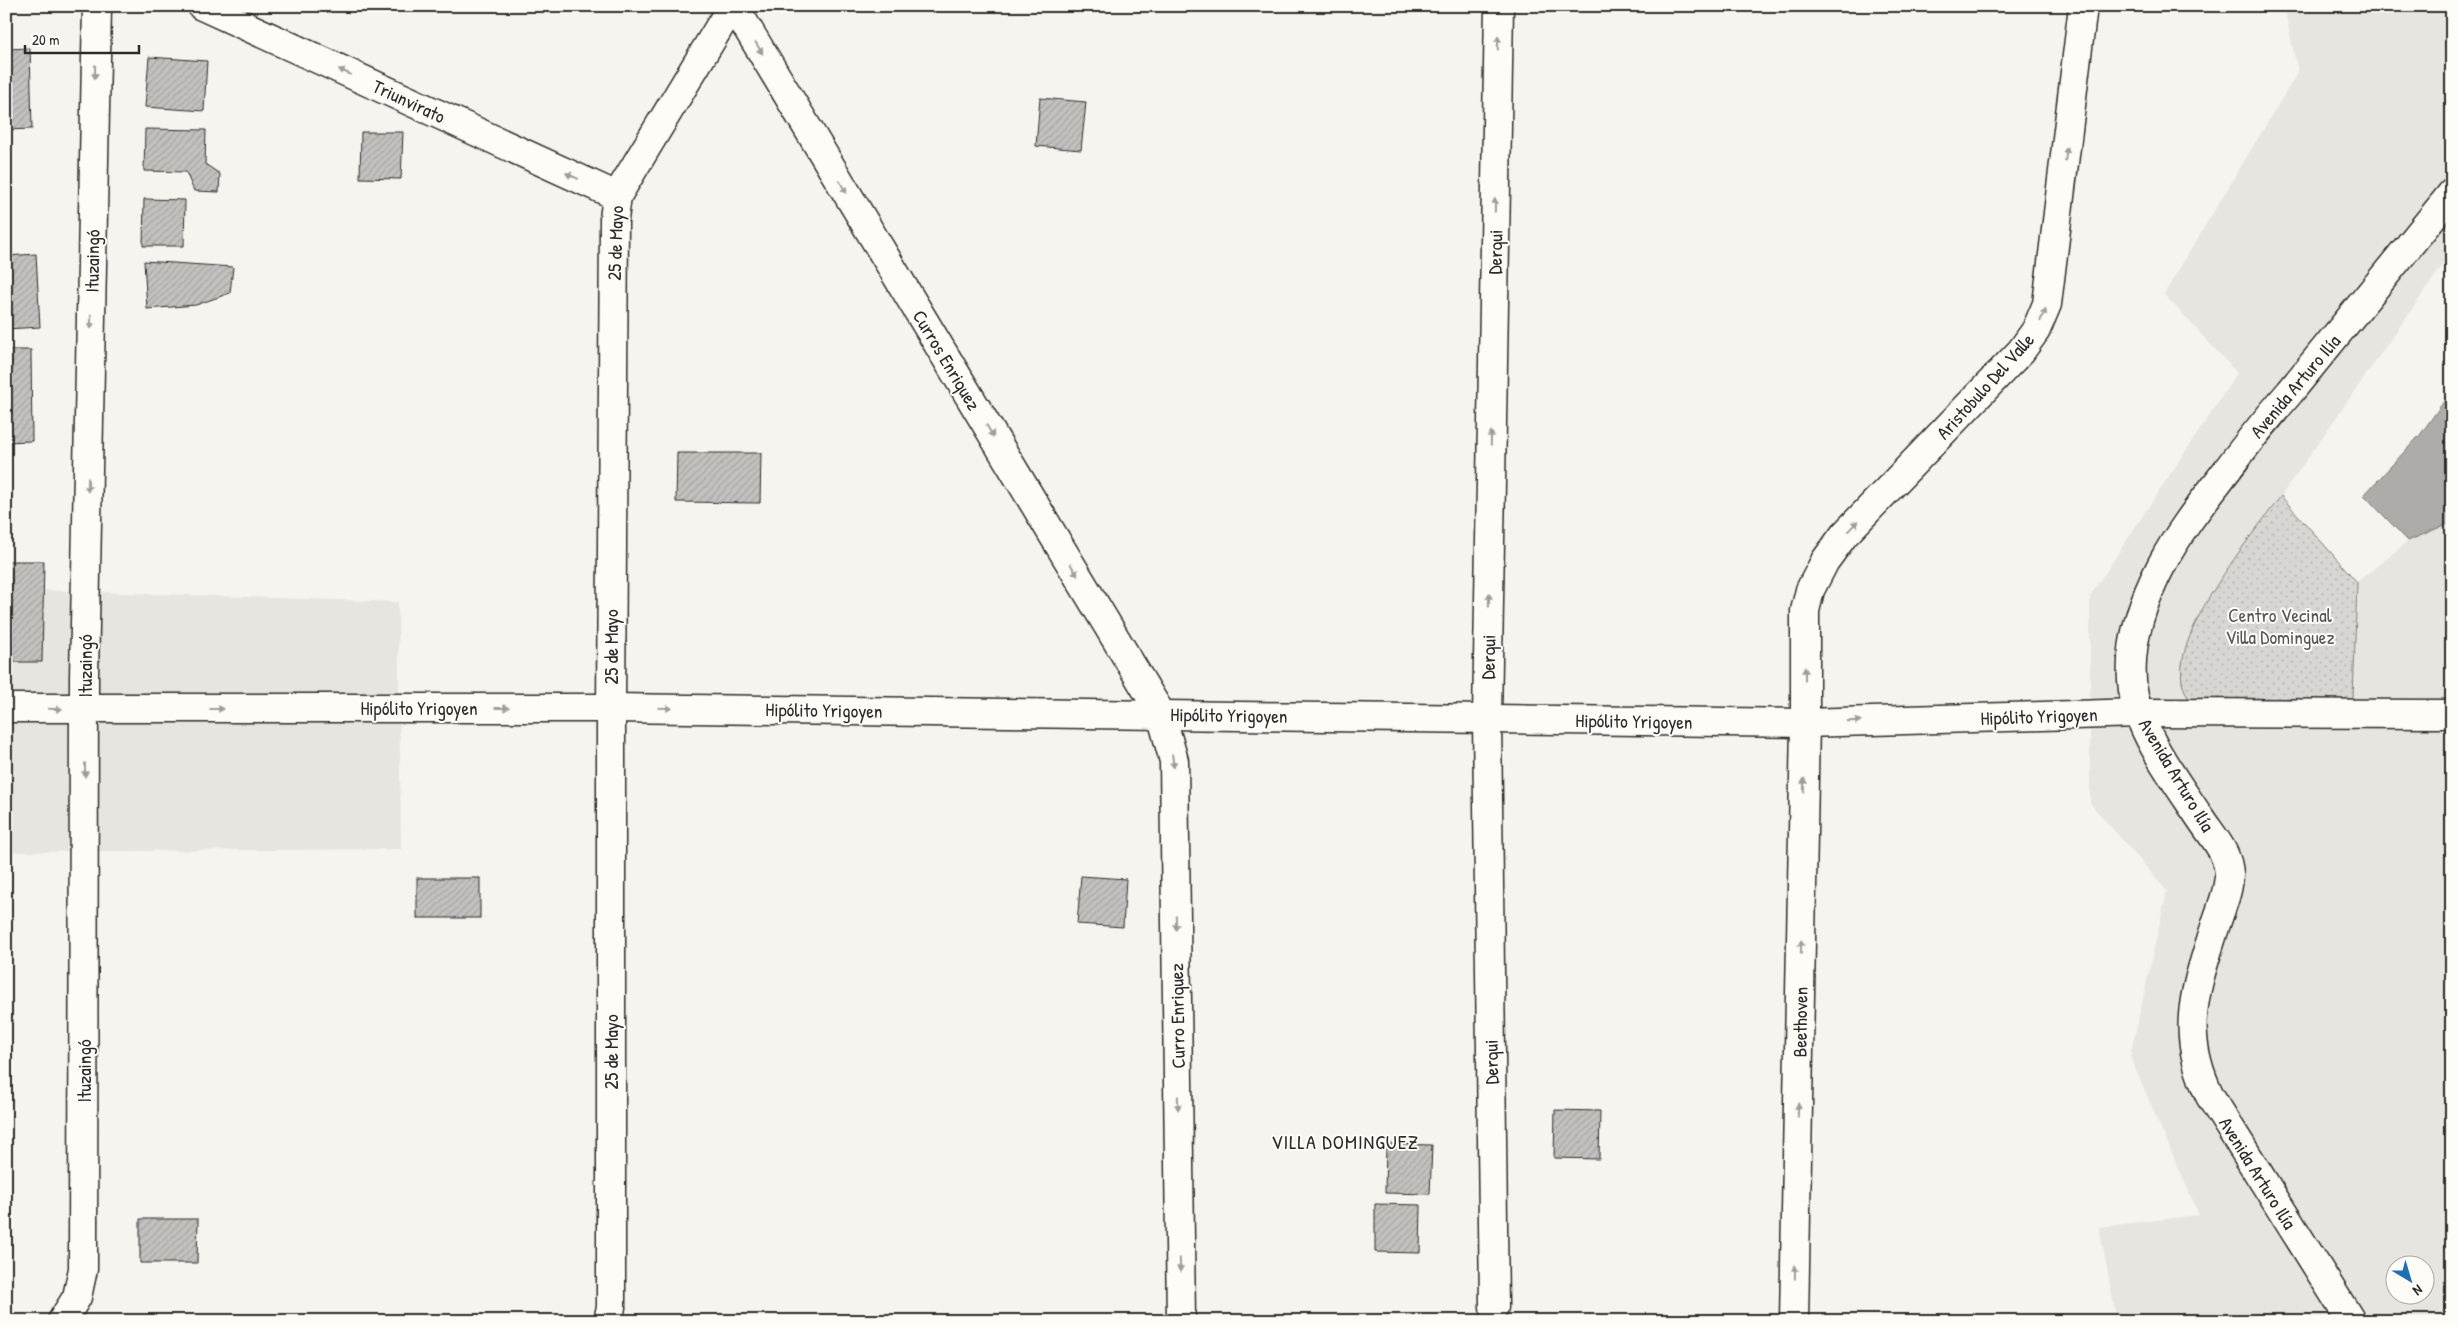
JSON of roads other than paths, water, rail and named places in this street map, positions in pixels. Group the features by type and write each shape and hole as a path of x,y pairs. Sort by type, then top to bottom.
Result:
{"street":[{"name":"Ituzaingó","path":"62,1321 77,1297 83,1269 85,709 97,6"},
{"name":"Triunvirato","path":"202,6 617,196"},
{"name":"25 de Mayo","path":"608,1321 611,1307 611,708 614,239 617,196 733,6"},
{"name":"Curros Enriquez","path":"733,6 1161,714"},
{"name":"Derqui","path":"1494,1307 1487,719 1499,6"},
{"name":"Aristobulo Del Valle","path":"1805,723 1805,611 1810,590 1825,561 1844,535 2021,351 2036,330 2047,304 2083,6"},
{"name":"Avenida Arturo Ilía","path":"2351,1321 2210,1096 2199,1074 2193,1052 2193,1008 2198,982 2228,890 2229,873 2226,858 2220,846 2178,784 2153,742 2139,713 2133,693 2131,674 2135,636 2146,601 2162,564 2190,518 2259,428 2375,290 2452,193"},
{"name":"Hipólito Yrigoyen","path":"6,708 611,708 1805,723 2139,713 2452,714"},
{"name":"Curro Enriquez","path":"1161,714 1174,761 1181,1321"},
{"name":"Beethoven","path":"1794,1321 1805,723"}],"district":[{"name":"VILLA DOMINGUEZ","path":"1345,1141"}],"park label":[{"name":"Centro Vecinal Villa Dominguez","path":"2280,626"}]}
